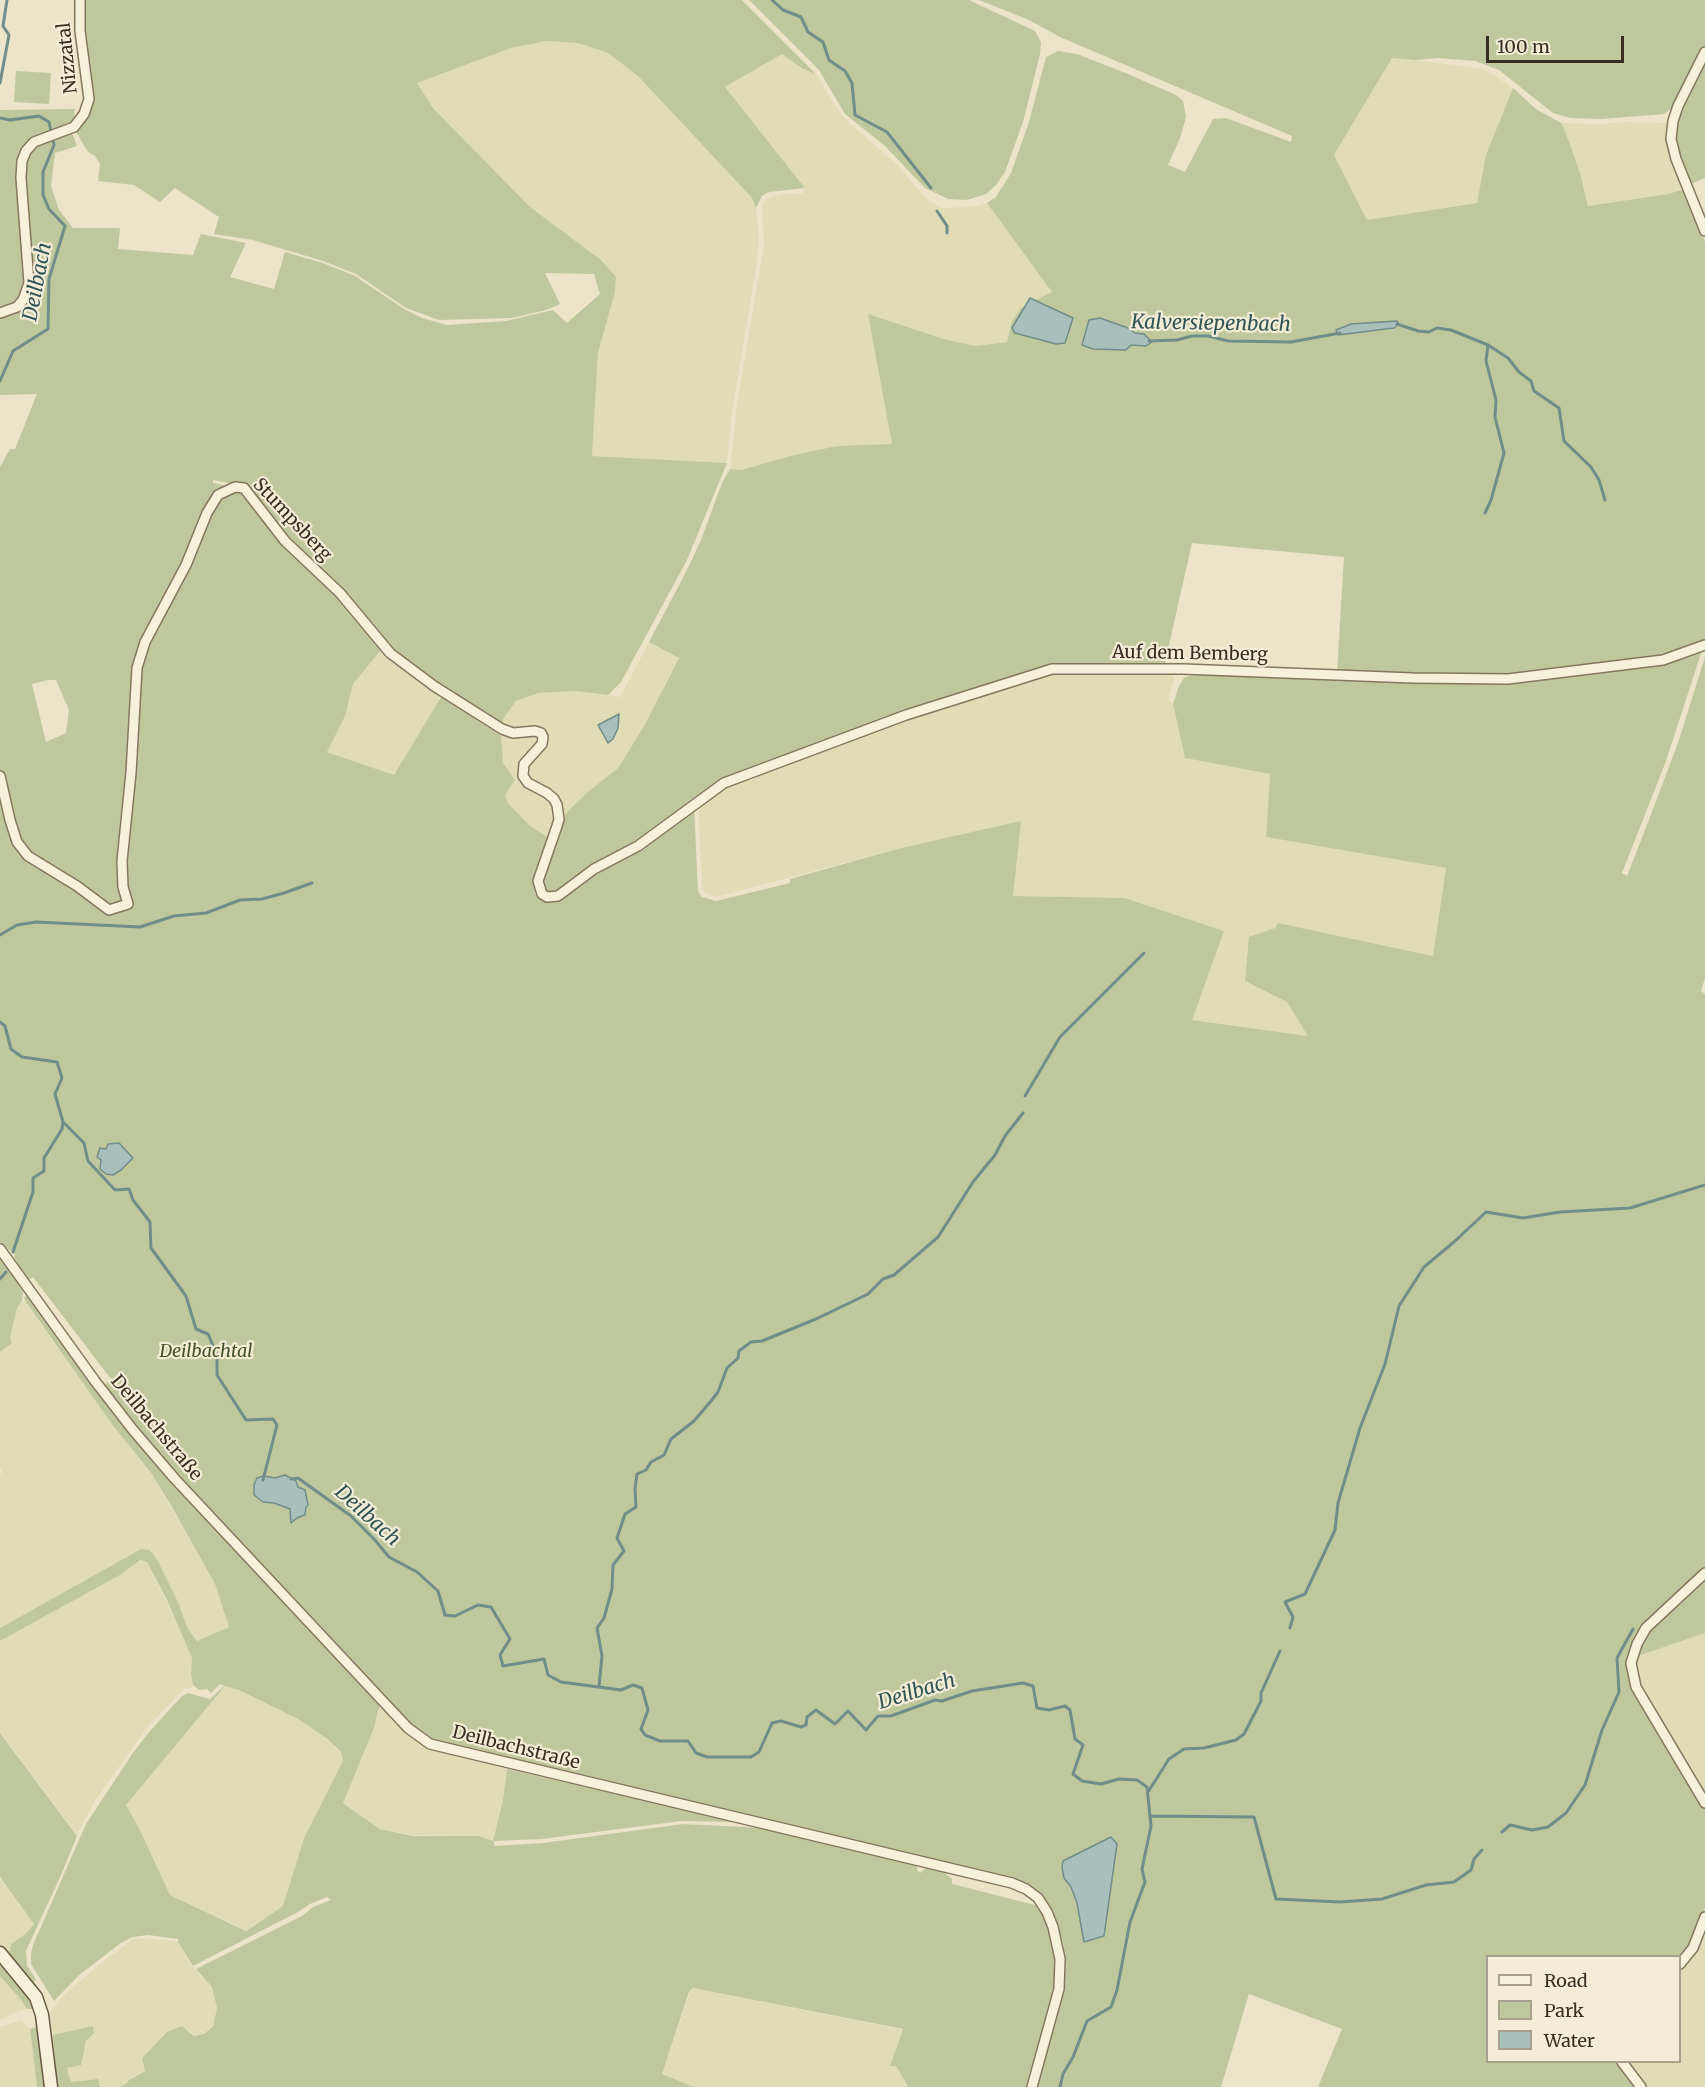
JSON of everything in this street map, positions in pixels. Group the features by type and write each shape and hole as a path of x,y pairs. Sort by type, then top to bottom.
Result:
{"main road":[{"path":"0,1953 36,1996 43,2022 51,2087"}],"street":[{"name":"Nizzatal","path":"0,313 17,307 29,283 22,161 26,151 34,142 74,127 84,114 89,99 80,31 80,0"},
{"path":"1705,52 1678,106 1671,139 1676,159 1705,231"},
{"name":"Stumpsberg","path":"0,776 17,842 28,856 77,886 109,910 128,904 123,887 122,861 131,773 136,668 145,642 186,565 207,513 218,495 235,487 244,488 285,541 340,592 390,653 434,686 502,729 513,733 535,731 541,733 542,744 524,764 523,776 528,783 554,799 558,812 557,826 538,881 542,894 547,897 558,896 594,869 638,846 696,802"},
{"name":"Auf dem Bemberg","path":"696,802 724,783 772,764 906,715 1052,669 1183,669 1413,678 1508,679 1663,660 1705,645"},
{"name":"Deilbachstraße","path":"0,1249 95,1381 168,1471 408,1728 430,1744 1012,1882 1032,1894 1047,1912 1060,1959 1059,1989 1032,2087"},
{"path":"1705,1573 1646,1628 1637,1644 1631,1664 1636,1687 1705,1803"},
{"path":"1681,1963 1693,1948 1705,1917"},
{"path":"1623,2063 1641,2087"}],"shaded area":[{"path":"547,41 579,43 608,53 638,76 752,198 756,208 759,238 757,261 733,406 727,463 592,456 598,351 615,291 616,277 600,260 530,207 433,108 417,83 511,48"},
{"path":"782,54 803,69 816,74 843,117 895,163 928,200 941,208 972,207 987,203 1053,292 1012,321 1007,342 975,346 944,339 869,315 892,444 790,456 741,470 730,469 737,403 764,246 762,206 766,199 780,194 803,193 805,188 725,87"},
{"path":"1392,57 1479,68 1492,73 1513,89 1486,156 1477,203 1367,220 1334,155"},
{"path":"1561,123 1667,123 1670,156 1684,189 1668,194 1588,206 1580,174"},
{"path":"649,642 679,657 643,728 618,768 568,811 561,824 552,825 547,837 530,826 508,803 504,795 501,738 503,719 516,701 538,693 575,691 620,697"},
{"path":"381,650 441,697 394,775 327,752 346,712 353,684"},
{"path":"1166,672 1174,679 1168,700 1173,704 1185,758 1270,774 1266,837 1446,868 1434,956 1278,923 1245,981 1287,1002 1309,1036 1192,1020 1144,904 1125,898 1012,896 1021,822 901,848 716,897 705,893 702,888 698,803 719,790 904,720 1045,673"},
{"path":"22,1301 26,1303 111,1423 151,1474 215,1583 229,1627 198,1641 187,1627 178,1602 158,1561 150,1550 141,1549 0,1628 0,1474 2,1473 0,1467 0,1352 12,1343 10,1338 17,1308"},
{"path":"139,1560 147,1562 180,1629 192,1658 193,1685 184,1689 146,1729 96,1799 77,1835 0,1732 0,1641 120,1575"},
{"path":"1705,1633 1705,1798 1639,1684 1635,1667 1638,1656"},
{"path":"225,1686 241,1691 298,1719 341,1753 343,1762 304,1838 283,1906 246,1930 170,1895 126,1805"},
{"path":"381,1704 429,1747 507,1769 503,1800 493,1841 478,1836 413,1835 380,1829 343,1802 374,1728"},
{"path":"0,1878 34,1924 11,1944 9,1954 0,1945"},
{"path":"1705,1924 1705,2087 1643,2087 1626,2063 1681,2063 1681,1965"},
{"path":"148,1938 178,1942 192,1966 212,1987 217,2008 213,2025 204,2034 195,2035 182,2026 167,2032 142,2058 145,2071 129,2079 126,2084 118,2087 100,2087 98,2079 71,2082 67,2068 83,2051 93,2026 53,2035 50,2012 64,1995 133,1939"},
{"path":"0,1976 27,2009 0,2020"},
{"path":"693,1988 903,2030 890,2065 898,2069 907,2087 694,2087 662,2074"},
{"path":"21,2020 30,2029 37,2087 0,2087 0,2027"}],"green space":[{"name":"Deilbachtal","path":"83,0 742,0 816,74 803,69 782,54 725,87 805,188 769,192 762,196 756,208 752,198 638,76 608,53 578,43 547,41 511,48 417,83 433,108 530,207 601,260 616,277 615,292 598,352 592,456 727,463 687,560 621,682 608,695 575,691 538,693 516,701 503,719 502,731 467,711 391,653 341,592 286,540 245,486 213,480 213,483 243,489 282,543 337,594 381,650 353,684 345,716 327,752 394,775 441,697 501,736 503,763 515,780 505,795 508,803 530,826 547,837 533,881 535,894 547,903 560,898 595,872 639,848 694,806 698,891 702,897 716,901 790,883 790,879 901,848 1021,821 1013,896 1125,898 1224,931 1192,1020 1308,1036 1287,1002 1245,981 1249,937 1275,928 1278,923 1433,956 1446,868 1266,837 1270,774 1185,758 1173,704 1184,678 1198,673 1502,681 1581,675 1572,666 1511,675 1439,676 1337,672 1344,557 1192,543 1164,667 1046,669 919,708 724,780 690,802 637,844 590,869 561,891 552,894 545,891 540,883 541,874 553,844 557,824 561,823 568,811 588,792 618,768 643,728 679,658 649,642 701,540 722,483 730,469 741,470 837,446 892,444 868,314 944,339 975,346 1007,342 1012,321 1021,308 1052,292 987,203 996,197 1011,173 1029,122 1046,57 1058,51 1077,54 1176,95 1183,101 1186,117 1168,165 1185,172 1213,119 1226,118 1291,142 1292,136 979,0 1705,0 1705,46 1673,107 1664,114 1602,119 1570,118 1553,113 1499,70 1475,61 1392,58 1334,155 1367,220 1477,203 1486,155 1513,88 1536,109 1561,123 1580,173 1588,206 1668,194 1684,189 1705,242 1705,641 1666,761 1622,873 1627,876 1645,830 1678,743 1705,657 1705,978 1701,991 1705,994 1705,1633 1638,1656 1631,1684 1705,1808 1705,1908 1691,1947 1681,1959 1681,1955 1486,1955 1486,2063 1620,2063 1637,2087 1318,2087 1342,2029 1249,1994 1221,2087 1037,2087 1066,1962 1063,1942 1053,1911 1029,1887 1007,1878 510,1761 433,1740 411,1724 265,1569 178,1475 103,1386 111,1379 33,1277 27,1281 15,1255 0,1242 0,467 10,449 15,449 37,394 0,395 0,110 75,109 72,133 77,146 55,153 51,186 59,210 73,228 120,228 118,249 193,255 201,234 246,243 230,277 274,289 285,252 323,263 355,276 404,309 422,318 447,325 506,321 553,310 567,323 600,294 594,274 545,273 560,304 546,310 512,318 439,320 406,308 356,274 323,261 253,240 214,234 219,217 175,188 160,202 134,185 98,181 100,164 95,156 88,152 75,130 86,115 91,100 82,27","holes":["56,680 69,710 66,733 46,742 32,684"]},
{"path":"749,0 969,0 1035,31 1041,42 1040,54 1023,122 1005,172 996,185 986,194 967,200 948,199 925,188 885,146 845,114 819,70"},
{"path":"1705,59 1705,178 1691,184 1679,159 1675,140 1677,118"},
{"path":"16,71 51,73 49,104 14,102"},
{"path":"0,1257 23,1292 10,1338 12,1343 0,1352"},
{"path":"27,1295 151,1459 380,1704 374,1728 343,1803 380,1829 413,1836 478,1836 493,1841 503,1800 507,1769 736,1822 681,1821 542,1839 494,1841 494,1846 543,1843 683,1824 765,1828 918,1864 917,1870 920,1873 927,1867 932,1868 942,1871 952,1879 952,1884 1039,1906 1047,1921 1057,1965 1054,1988 1029,2087 908,2087 898,2069 890,2066 903,2029 693,1988 689,1992 662,2074 694,2087 118,2087 145,2071 142,2058 167,2032 182,2026 194,2036 204,2034 213,2026 217,2008 212,1987 196,1969 302,1916 313,1907 331,1900 327,1897 310,1904 193,1966 178,1939 148,1935 133,1937 121,1943 78,1976 54,2001 31,1964 33,1945 86,1824 133,1753 182,1696 188,1693 210,1699 224,1686 220,1684 211,1693 207,1689 199,1690 193,1685 192,1658 167,1600 147,1562 140,1560 120,1575 0,1641 0,1628 141,1549 150,1550 158,1561 178,1602 187,1627 197,1641 229,1627 215,1584 151,1473 111,1423 24,1298","holes":["225,1686 241,1691 298,1719 341,1752 343,1761 304,1838 283,1906 246,1931 170,1895 126,1805"]},
{"path":"0,1733 77,1836 26,1951 27,1965 36,1980 33,1983 9,1954 11,1944 34,1924 0,1877"},
{"path":"0,1961 32,2000 33,2009 27,2009 0,1976"},
{"path":"93,2026 94,2033 86,2041 81,2065 67,2068 71,2082 98,2079 100,2087 57,2087 53,2035"},
{"path":"37,2027 45,2087 37,2087 30,2029"}],"water":[{"path":"1030,298 1073,318 1065,343 1056,344 1015,333 1012,328"},
{"path":"1100,318 1128,328 1135,333 1144,334 1152,342 1146,346 1131,345 1126,350 1093,349 1082,345 1089,320"},
{"path":"1397,321 1399,324 1394,328 1338,335 1336,330 1351,324"},
{"path":"619,714 618,728 613,739 608,743 598,725"},
{"path":"119,1143 133,1158 113,1175 106,1174 100,1169 101,1160 97,1157 100,1148 106,1149 108,1144"},
{"path":"285,1475 305,1490 308,1505 305,1515 291,1523 290,1509 263,1502 254,1495 257,1478 264,1476 275,1478"},
{"path":"1111,1837 1117,1844 1104,1936 1084,1942 1077,1903 1071,1887 1064,1878 1063,1861"}],"waterway":[{"name":"Deilbach","path":"0,83 9,35 3,26 7,0"},
{"name":"Kalversiepenbach","path":"772,0 783,10 801,17 808,32 823,42 829,60 845,71 852,83 855,115 887,132 931,188"},
{"name":"Deilbach","path":"0,118 10,120 39,116 49,122 54,145 43,172 43,195 49,209 65,226 49,279 48,329 13,351 0,381"},
{"name":"Kalversiepenbach","path":"937,211 947,226 947,233"},
{"name":"Kalversiepenbach","path":"1397,324 1418,331 1429,332 1437,328 1451,330 1488,345 1508,358 1519,372 1531,381 1534,391 1559,408 1564,441 1591,467 1599,480 1605,500"},
{"name":"Kalversiepenbach","path":"1149,341 1208,336 1228,341 1291,342 1340,333"},
{"path":"1485,513 1504,453 1495,417 1496,400 1486,361 1488,345"},
{"path":"0,935 17,925 36,922 140,927 174,916 206,913 240,900 262,899 312,883"},
{"path":"1025,1096 1060,1037 1144,953"},
{"name":"Deilbach","path":"0,1022 5,1026 11,1049 22,1057 57,1062 62,1078 55,1094 63,1122 84,1143 88,1161 115,1190 129,1189 133,1200 150,1222 151,1248 186,1296 196,1329 208,1334 217,1355 217,1375 246,1420 273,1419 277,1425 263,1480"},
{"path":"599,1686 602,1656 597,1628 604,1618 612,1589 613,1565 624,1551 617,1538 625,1514 636,1507 637,1474 646,1470 651,1462 664,1455 671,1439 694,1421 711,1401 718,1392 727,1368 738,1358 739,1351 751,1342 762,1341 816,1319 868,1294 883,1279 894,1275 938,1237 973,1182 995,1155 1005,1136 1023,1113"},
{"path":"13,1252 33,1192 33,1178 44,1171 44,1158 62,1129 63,1122"},
{"path":"1290,1628 1293,1617 1285,1602 1305,1594 1335,1530 1338,1503 1360,1428 1385,1364 1399,1306 1424,1267 1486,1212 1523,1218 1560,1212 1630,1208 1705,1185"},
{"path":"0,1279 6,1272"},
{"name":"Deilbach","path":"291,1479 298,1478 351,1516 389,1557 417,1572 438,1591 445,1615 455,1616 478,1605 491,1607 510,1639 500,1655 503,1666 544,1659 548,1675 561,1682 621,1690 633,1685 642,1688 648,1710 641,1729 645,1735 660,1741 688,1741 696,1753 707,1757 751,1757 759,1752 772,1723 781,1721 801,1727 806,1725 807,1717 816,1710 835,1724 848,1711 866,1730 878,1716 891,1716 935,1700 942,1701 972,1691 1023,1683 1033,1686 1037,1708 1049,1710 1065,1706 1070,1710 1075,1739 1083,1745 1073,1774 1082,1781 1101,1784 1119,1779 1137,1780 1147,1787 1151,1826 1142,1869 1145,1882 1130,1922 1117,1990 1111,2007 1087,2021 1073,2057 1063,2074 1060,2087"},
{"path":"1502,1832 1510,1825 1532,1830 1548,1827 1566,1813 1585,1785 1602,1730 1619,1692 1617,1658 1633,1629"},
{"path":"1148,1792 1169,1759 1184,1749 1204,1748 1236,1740 1244,1734 1261,1701 1261,1693 1280,1651"},
{"path":"1150,1816 1254,1817 1276,1899 1340,1902 1382,1899 1426,1885 1454,1882 1471,1870 1474,1859 1482,1850"}]}
